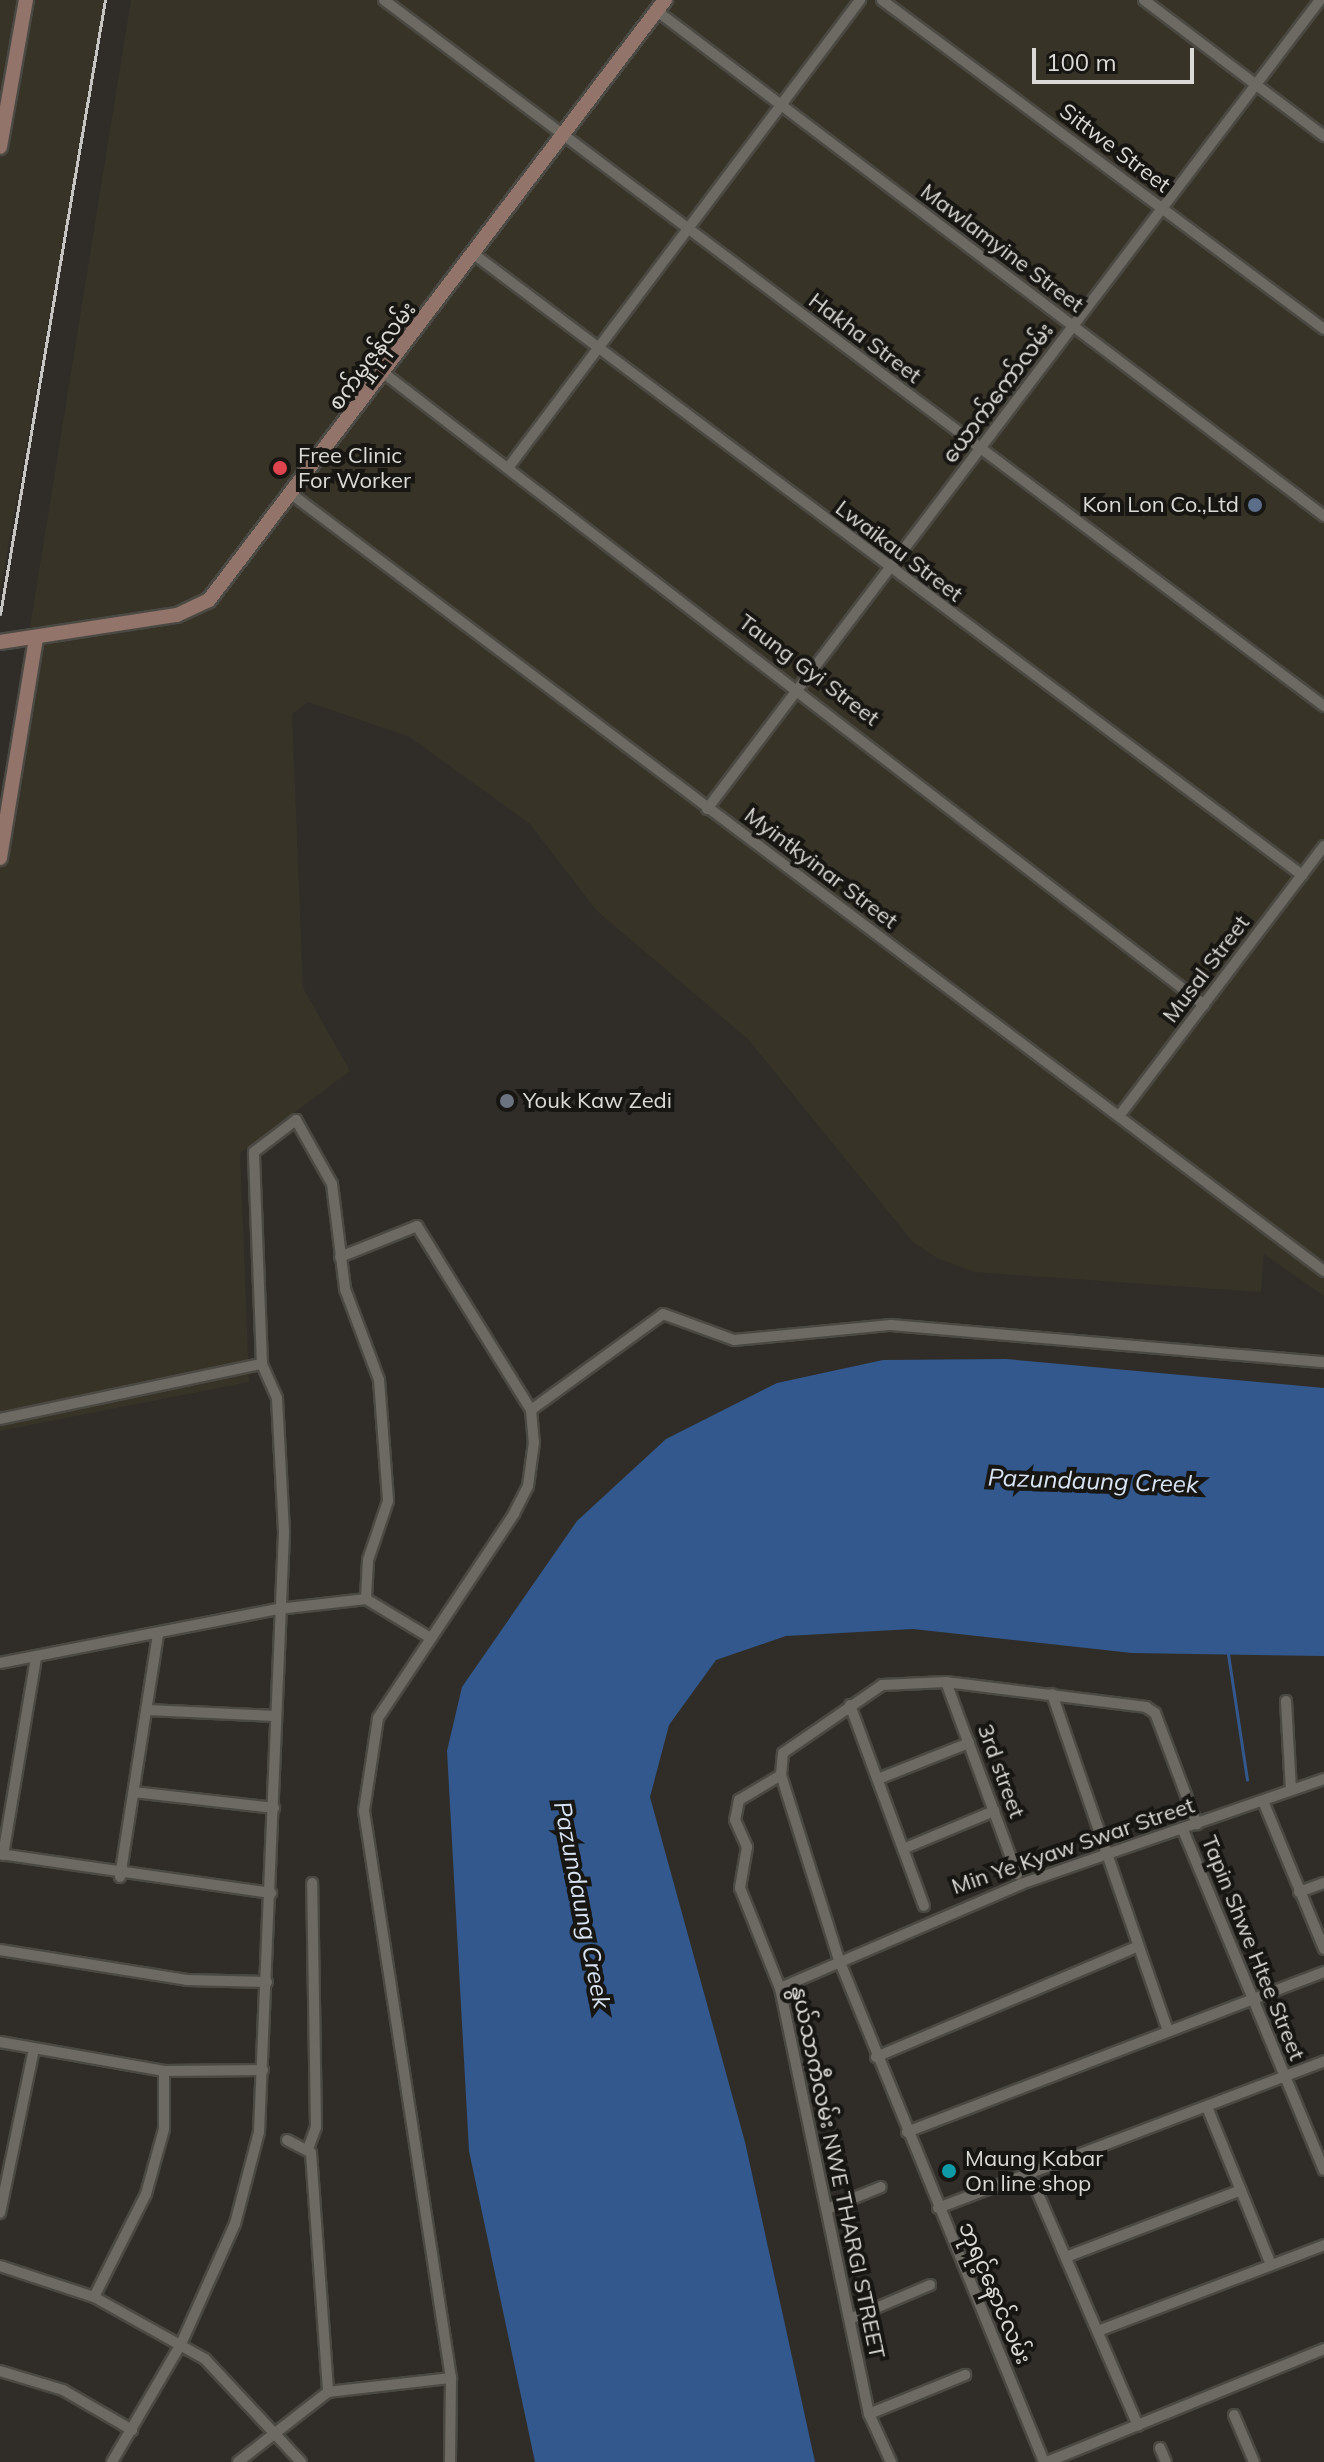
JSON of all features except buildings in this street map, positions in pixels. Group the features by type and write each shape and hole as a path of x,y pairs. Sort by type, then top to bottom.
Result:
{"street":[{"path":"0,147 5,95 23,0"},
{"name":"Hakha Street","path":"384,0 562,138 1324,706"},
{"path":"508,468 860,0"},
{"name":"Sittwe Street","path":"882,0 1324,329"},
{"path":"1144,0 1324,136"},
{"name":"ယောက်ကော်လမ်း","path":"707,809 1320,0"},
{"name":"စက်မှုဇုန်လမ်း","path":"0,642 36,639 196,609 294,496 661,5"},
{"name":"Mawlamyine Street","path":"661,5 782,106 1324,516"},
{"name":"Lwaikau Street","path":"475,255 889,569 1302,875"},
{"name":"Taung Gyi Street","path":"385,374 801,688 1204,1005"},
{"name":"Myintkyinar Street","path":"294,496 1324,1271"},
{"path":"0,858 36,639"},
{"name":"Musal Street","path":"1119,1116 1324,846"},
{"path":"112,2462 181,2344 251,2179 263,2070 274,1808 278,1609 284,1532 277,1398 262,1364 254,1152 296,1120 332,1184 345,1289 374,1354 389,1477 366,1599"},
{"path":"340,1257 417,1226 531,1410 528,1486 378,1718 364,1811 451,2378 450,2462"},
{"path":"531,1410 663,1314 734,1340 891,1325 1324,1362"},
{"path":"0,1419 262,1364"},
{"path":"0,1663 158,1635 278,1609 366,1599 429,1637"},
{"path":"120,1877 158,1635"},
{"path":"36,1658 2,1855 120,1877 271,1893"},
{"path":"781,1775 783,1753 882,1685 946,1682 1052,1694 1151,1709 1197,1824"},
{"name":"3rd street","path":"946,1682 1017,1874"},
{"path":"1052,1694 1104,1855 1168,2031"},
{"path":"1286,1701 1291,1790"},
{"path":"850,1705 924,1906"},
{"path":"147,1710 276,1716"},
{"path":"878,1779 969,1743"},
{"name":"ဘုရင့်နောင်လမ်း","path":"781,1775 839,1960 876,2057 1045,2462 1324,2349"},
{"name":"နွယ်သာကီလမ်း NWE THARGI STREET","path":"781,1775 741,1797 735,1820 747,1844 740,1888 780,1988 869,2414 891,2462"},
{"name":"Min Ye Kyaw Swar Street","path":"780,1988 839,1960 1104,1855 1324,1779"},
{"path":"134,1792 274,1808"},
{"path":"1263,1801 1324,1949"},
{"path":"903,1849 994,1811"},
{"name":"Tapin Shwe Htee Street","path":"1183,1830 1249,2000 1324,2170"},
{"path":"312,1883 316,2127 308,2149 328,2392"},
{"path":"1299,1892 1324,1883"},
{"path":"876,2057 1137,1947"},
{"path":"0,1950 187,1980 267,1982"},
{"path":"907,2132 1324,1972"},
{"path":"0,2042 164,2071 263,2070"},
{"path":"0,2213 34,2049"},
{"path":"938,2208 1324,2061"},
{"path":"94,2297 146,2194 164,2129 164,2071"},
{"path":"1207,2107 1271,2265"},
{"path":"287,2140 308,2149"},
{"path":"1030,2175 1138,2426"},
{"path":"827,2209 881,2187"},
{"path":"1066,2257 1241,2190"},
{"path":"1098,2331 1324,2245"},
{"path":"0,2266 94,2297 205,2359 301,2462"},
{"path":"850,2319 930,2285"},
{"path":"0,2371 63,2390 132,2430"},
{"path":"869,2414 965,2375"},
{"path":"238,2462 328,2392 451,2378"},
{"path":"1234,2415 1254,2462"},
{"path":"1160,2448 1166,2462"}],"shaded area":[{"path":"0,0 106,0 0,593"},
{"path":"131,0 1324,0 1324,1296 1264,1254 1261,1292 974,1272 937,1258 913,1242 748,1039 597,911 530,824 410,737 308,702 292,714 303,988 350,1071 240,1153 249,1382 0,1431 0,814"}],"water":[{"name":"Pazundaung Creek","path":"1006,1359 1324,1388 1324,1656 1132,1653 913,1629 786,1636 716,1660 669,1725 650,1797 745,2142 815,2462 535,2462 469,2151 447,1751 462,1687 577,1521 666,1439 777,1383 883,1360"}],"waterway":[{"path":"1228,1654 1247,1780"}],"railway":[{"path":"0,614 105,0"}],"place":[{"name":"Free Clinic For Worker","path":"280,468"},
{"name":"Kon Lon Co.,Ltd","path":"1255,505"},
{"name":"Youk Kaw Zedi","path":"507,1101"},
{"name":"Maung Kabar On line shop","path":"949,2171"}]}
